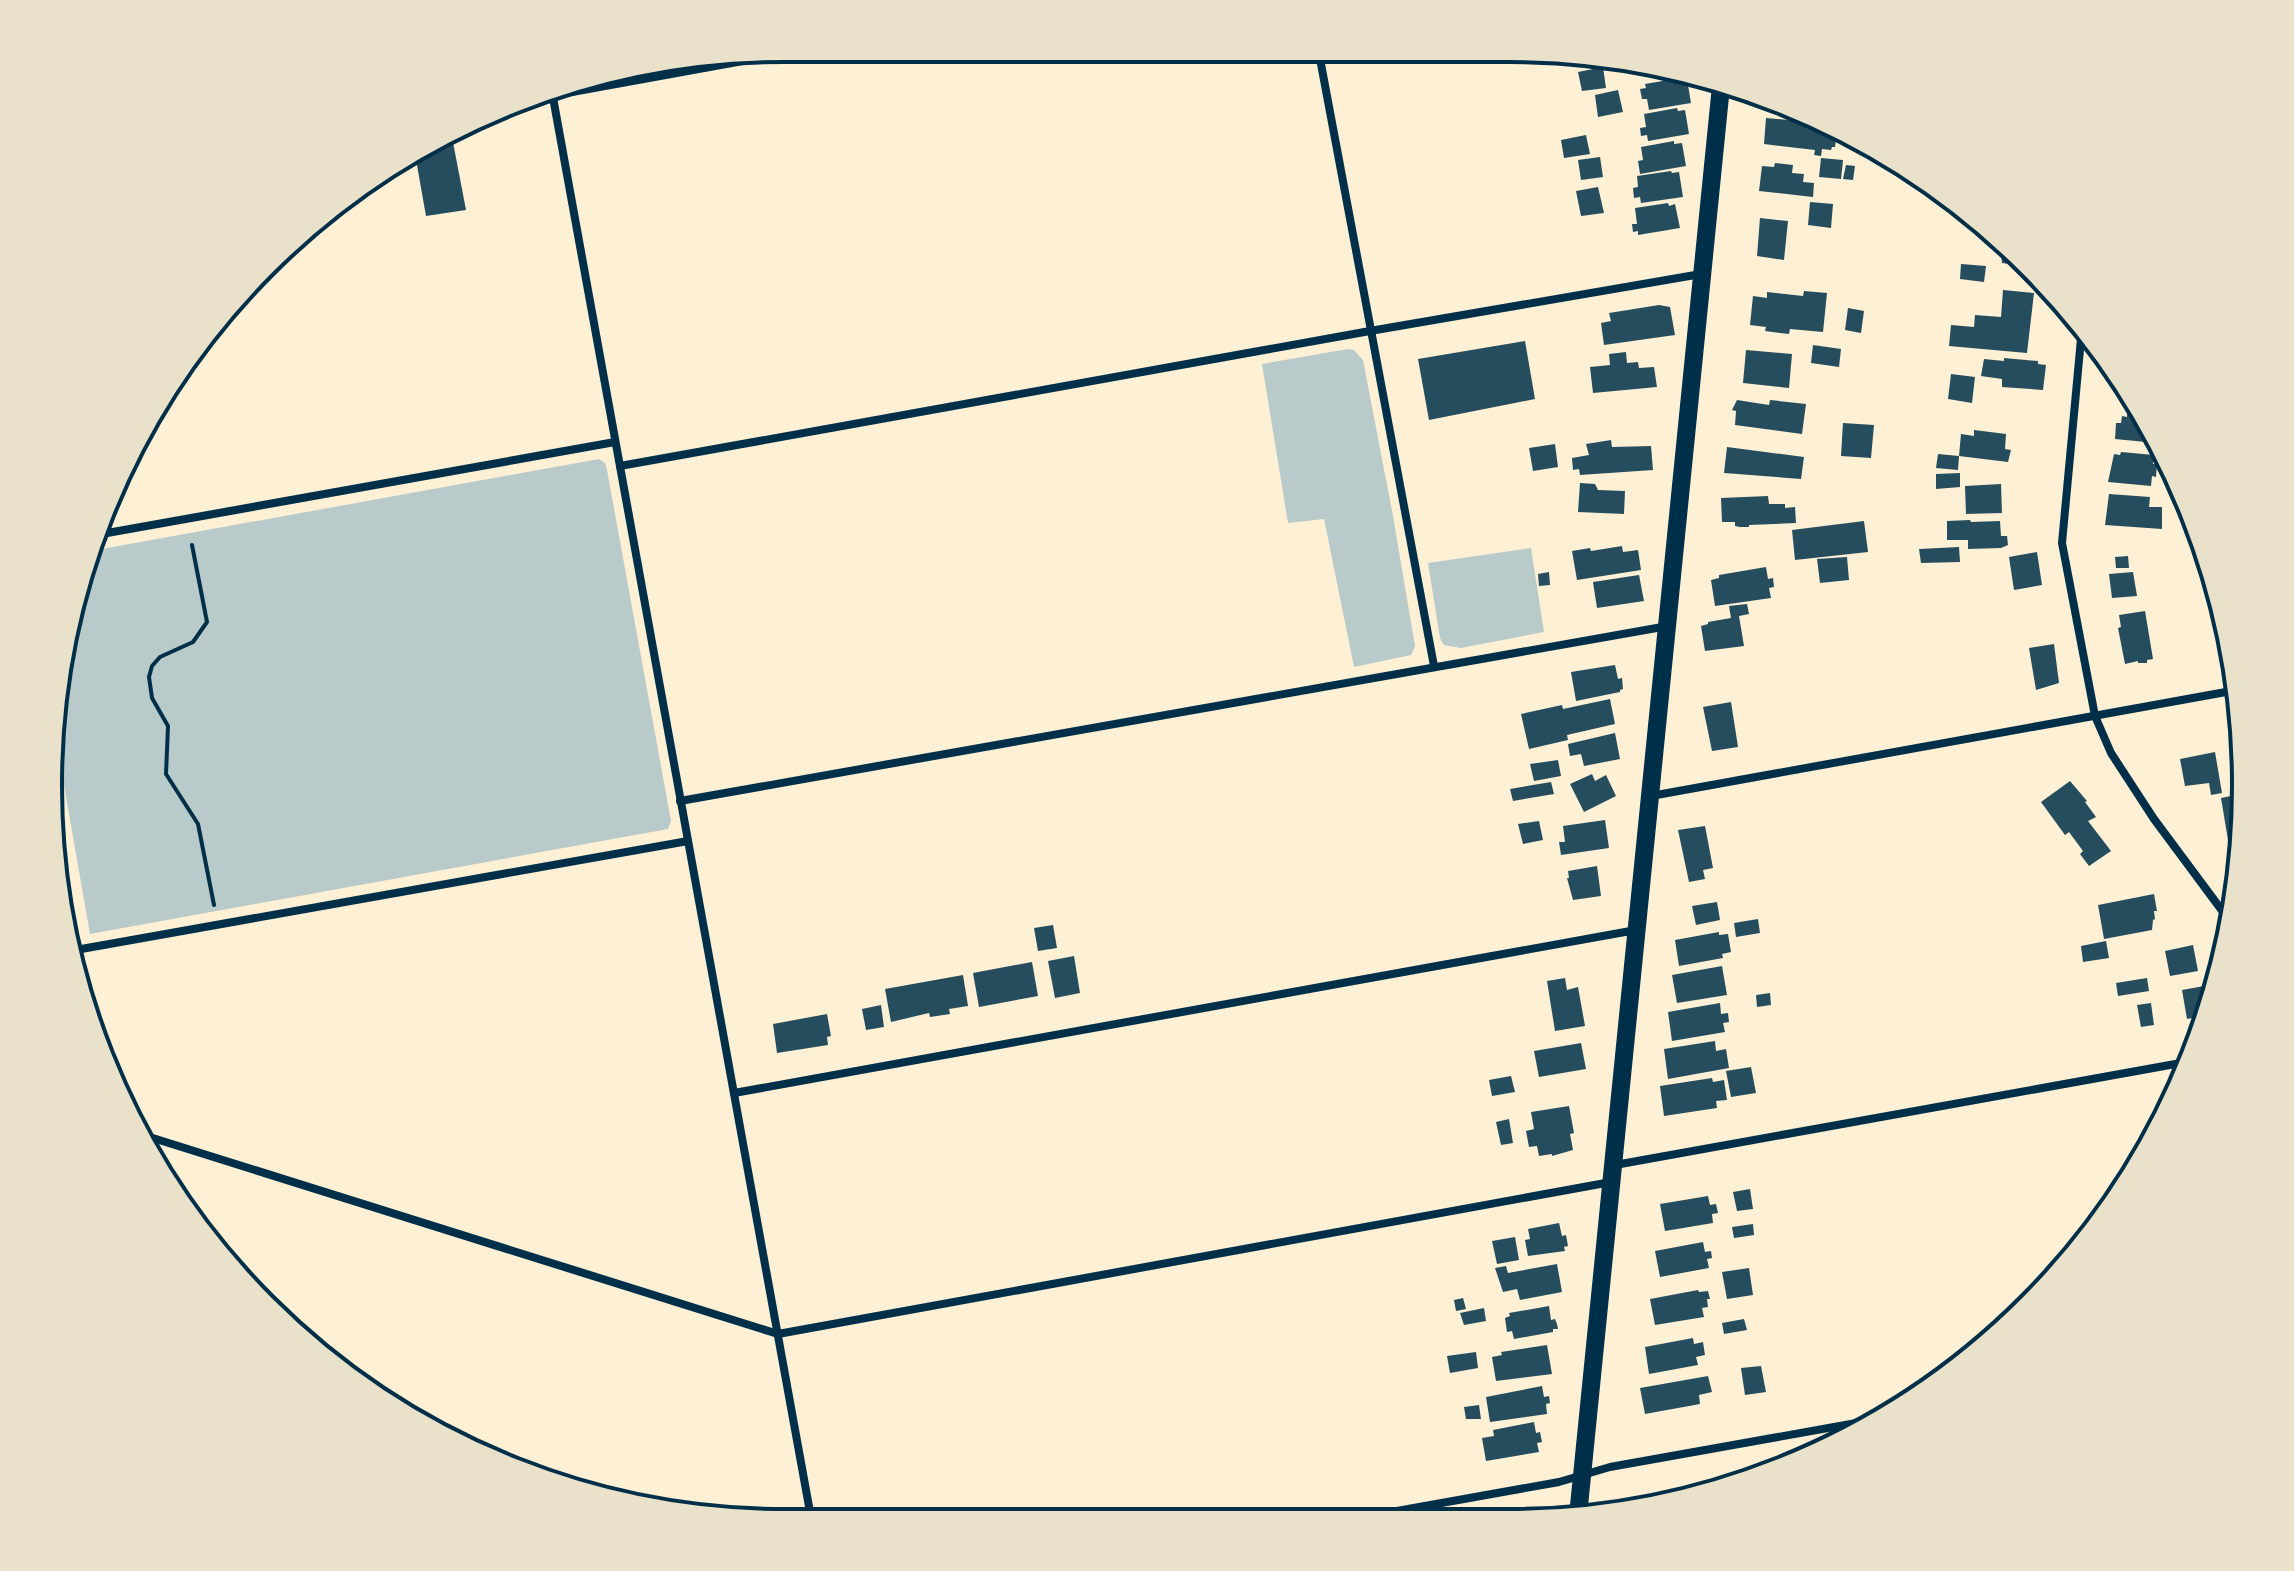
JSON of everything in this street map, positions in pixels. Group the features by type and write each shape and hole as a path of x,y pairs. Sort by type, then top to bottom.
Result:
{"main road":[{"path":"1579,1505 1720,94"}],"street":[{"path":"1321,62 1434,666"},
{"path":"615,83 709,66"},
{"path":"553,100 809,1509"},
{"path":"620,466 1701,274"},
{"path":"2081,343 2062,543 2095,716 2111,753 2154,819 2221,909"},
{"path":"108,533 615,442"},
{"path":"680,801 1669,626"},
{"path":"1650,797 2226,692"},
{"path":"81,949 688,841"},
{"path":"734,1093 1636,930"},
{"path":"155,1139 778,1334 2176,1064"},
{"path":"1404,1509 1583,1475 1610,1467 1845,1425"}],"path":[{"path":"192,545 207,622 193,642 160,657 152,666 149,677 152,698 168,726 166,774 198,824 214,905"}],"shaded area":[{"path":"1354,350 1363,360 1415,646 1411,655 1354,667 1324,519 1288,523 1262,364"},
{"path":"599,459 605,463 607,470 671,821 668,829 90,934 62,776 68,691 76,644 102,549"},
{"path":"1531,548 1544,632 1461,648 1444,645 1440,638 1428,563"}],"building":[{"path":"1603,68 1606,88 1582,91 1578,72"},
{"path":"1667,80 1688,85 1691,103 1649,110 1647,99 1642,99 1640,89 1646,88 1645,84"},
{"path":"1618,90 1623,112 1598,117 1595,95"},
{"path":"1677,108 1678,111 1685,110 1689,134 1648,141 1647,135 1641,136 1640,128 1646,127 1644,114"},
{"path":"1766,118 1792,120 1836,141 1835,147 1822,149 1821,156 1814,155 1815,150 1764,144"},
{"path":"1586,135 1590,154 1564,158 1561,140"},
{"path":"1674,141 1674,144 1682,143 1686,166 1640,174 1638,161 1643,160 1641,147"},
{"path":"453,144 466,210 426,216 417,164"},
{"path":"1600,157 1603,177 1581,180 1578,160"},
{"path":"1821,158 1843,160 1841,179 1819,177"},
{"path":"1775,163 1793,165 1792,173 1804,174 1803,182 1814,183 1813,197 1759,191 1762,166 1774,167"},
{"path":"1846,165 1855,166 1853,180 1843,179"},
{"path":"1679,172 1683,197 1641,203 1640,197 1634,198 1633,188 1638,187 1637,176"},
{"path":"1598,187 1604,213 1581,216 1576,191"},
{"path":"1810,202 1833,204 1831,228 1808,225"},
{"path":"1668,203 1669,206 1675,204 1680,228 1638,235 1638,231 1633,232 1632,224 1637,224 1635,208"},
{"path":"1760,218 1788,221 1784,260 1757,256"},
{"path":"1961,264 1986,266 1984,282 1960,279"},
{"path":"2003,290 2034,293 2027,353 1949,346 1951,325 1974,327 1975,315 2001,317"},
{"path":"1804,291 1827,293 1823,332 1790,329 1789,334 1765,331 1766,327 1750,325 1753,296 1767,298 1767,292 1803,296"},
{"path":"1659,305 1670,307 1675,335 1604,345 1601,323 1611,321 1609,313"},
{"path":"1848,308 1864,311 1861,333 1845,330"},
{"path":"1525,341 1535,399 1429,420 1418,359"},
{"path":"1813,345 1841,349 1839,367 1811,363"},
{"path":"1746,350 1792,354 1789,388 1743,383"},
{"path":"1626,352 1627,363 1638,362 1639,368 1654,367 1657,387 1593,393 1590,367 1610,365 1609,354"},
{"path":"2004,358 2038,361 2038,364 2046,365 2043,390 2002,387 2002,379 1981,376 1984,359 2004,361"},
{"path":"1951,374 1975,377 1972,403 1948,399"},
{"path":"1737,400 1769,405 1770,400 1806,404 1802,434 1735,425 1736,411 1732,410"},
{"path":"2127,411 2144,442 2115,439 2116,423 2121,423 2122,416 2127,417"},
{"path":"1843,423 1874,425 1871,458 1841,456"},
{"path":"1974,430 2006,434 2005,449 2011,450 2008,462 1959,456 1961,434 1974,436"},
{"path":"1611,440 1612,447 1651,446 1653,470 1580,475 1579,469 1573,470 1572,458 1589,455 1586,444"},
{"path":"1555,444 1558,467 1533,471 1529,448"},
{"path":"1727,447 1804,457 1801,479 1724,473"},
{"path":"2121,452 2151,455 2153,464 2157,466 2151,486 2108,482 2114,454 2120,455"},
{"path":"1938,454 1959,456 1958,470 1936,468"},
{"path":"1960,473 1960,487 1936,489 1936,474"},
{"path":"1580,483 1595,484 1598,490 1625,491 1624,514 1578,512"},
{"path":"2001,484 2002,513 1966,514 1965,486"},
{"path":"2109,494 2150,497 2149,507 2162,507 2162,529 2105,525"},
{"path":"1768,496 1769,504 1795,507 1796,523 1740,527 1735,526 1735,522 1722,522 1721,498"},
{"path":"1864,521 1868,552 1795,560 1792,530"},
{"path":"1947,521 2000,521 2001,536 2007,536 2008,545 1968,549 1968,540 1947,540"},
{"path":"1622,546 1623,552 1638,550 1641,570 1577,580 1572,551"},
{"path":"1959,547 1960,562 1921,563 1919,549"},
{"path":"2037,552 2042,585 2014,590 2009,557"},
{"path":"2128,556 2129,568 2116,568 2115,557"},
{"path":"1847,557 1849,580 1820,583 1817,559"},
{"path":"1766,567 1768,579 1773,578 1774,587 1769,588 1771,598 1715,606 1711,580 1719,578 1719,575"},
{"path":"1549,572 1550,585 1539,586 1538,574"},
{"path":"2133,572 2137,596 2112,598 2109,574"},
{"path":"1639,575 1644,601 1597,608 1593,582"},
{"path":"1747,604 1749,614 1739,616 1744,646 1705,651 1701,626 1731,618 1729,606"},
{"path":"2145,611 2153,659 2147,660 2147,663 2138,661 2125,664 2118,628 2121,627 2119,615"},
{"path":"2054,644 2059,683 2036,690 2029,648"},
{"path":"1615,665 1618,679 1622,678 1623,689 1620,692 1576,701 1571,672"},
{"path":"1610,699 1615,724 1567,735 1568,740 1529,749 1521,714"},
{"path":"1731,702 1738,747 1712,751 1703,707"},
{"path":"1615,733 1620,759 1584,766 1581,754 1570,756 1568,744"},
{"path":"2215,752 2222,793 2211,795 2209,783 2185,786 2180,759"},
{"path":"1558,760 1561,776 1534,781 1530,764"},
{"path":"1592,774 1595,781 1606,775 1616,796 1584,812 1570,784"},
{"path":"2070,781 2096,817 2088,821 2111,851 2089,866 2080,854 2083,851 2069,832 2065,835 2041,802"},
{"path":"1551,782 1554,794 1513,801 1510,789"},
{"path":"2232,796 2229,840 2228,840 2221,798"},
{"path":"1605,820 1609,848 1561,855 1559,842 1565,842 1563,826"},
{"path":"1539,821 1543,840 1523,844 1518,824"},
{"path":"1705,826 1713,868 1703,870 1705,879 1689,882 1678,830"},
{"path":"1597,866 1601,896 1573,900 1568,871"},
{"path":"2154,894 2157,911 2154,911 2152,930 2104,939 2098,905"},
{"path":"1717,902 1720,920 1696,925 1692,906"},
{"path":"1758,919 1760,933 1736,937 1734,923"},
{"path":"1053,925 1057,948 1038,951 1034,928"},
{"path":"1719,932 1719,935 1728,934 1731,952 1722,954 1723,958 1679,966 1675,940"},
{"path":"2106,941 2109,958 2083,962 2081,946"},
{"path":"2193,945 2198,971 2170,976 2165,951"},
{"path":"1074,956 1080,993 1055,998 1048,961"},
{"path":"1032,962 1038,996 979,1007 973,973"},
{"path":"1722,966 1727,995 1677,1003 1672,975"},
{"path":"963,975 968,1006 949,1009 950,1014 930,1017 929,1013 891,1022 885,989"},
{"path":"1565,978 1567,990 1578,987 1585,1026 1555,1031 1547,981"},
{"path":"2147,978 2149,991 2118,996 2116,983"},
{"path":"2203,986 2194,1018 2187,1019 2182,990"},
{"path":"1770,993 1771,1005 1757,1007 1756,995"},
{"path":"1720,1003 1721,1014 1728,1013 1729,1022 1723,1023 1725,1032 1672,1041 1668,1012"},
{"path":"2151,1003 2154,1025 2141,1027 2137,1005"},
{"path":"881,1005 884,1027 866,1030 862,1009"},
{"path":"827,1014 831,1036 827,1037 828,1045 777,1053 773,1024"},
{"path":"1715,1041 1716,1051 1726,1049 1729,1068 1668,1079 1664,1049"},
{"path":"1581,1043 1586,1069 1539,1077 1534,1051"},
{"path":"1751,1067 1756,1093 1731,1097 1726,1071"},
{"path":"1511,1076 1515,1092 1492,1096 1489,1080"},
{"path":"1712,1078 1713,1082 1724,1080 1727,1100 1716,1101 1717,1108 1664,1116 1660,1086"},
{"path":"1569,1106 1574,1133 1570,1134 1573,1150 1539,1156 1537,1146 1529,1147 1526,1131 1534,1129 1531,1112"},
{"path":"1509,1119 1513,1143 1501,1145 1496,1122"},
{"path":"1750,1189 1753,1209 1737,1211 1733,1192"},
{"path":"1708,1196 1710,1205 1716,1204 1718,1213 1712,1214 1713,1223 1665,1231 1660,1204"},
{"path":"1559,1223 1562,1236 1566,1235 1568,1246 1564,1247 1565,1251 1528,1256 1525,1240 1530,1239 1528,1229"},
{"path":"1753,1224 1754,1235 1734,1238 1732,1227"},
{"path":"1515,1237 1519,1260 1497,1264 1492,1241"},
{"path":"1703,1242 1705,1252 1711,1251 1712,1258 1707,1259 1709,1268 1660,1277 1655,1251"},
{"path":"1557,1264 1562,1292 1520,1300 1517,1289 1503,1292 1495,1268 1506,1266 1508,1273"},
{"path":"1749,1268 1753,1295 1727,1299 1722,1272"},
{"path":"1708,1291 1710,1299 1707,1299 1708,1307 1702,1308 1704,1317 1655,1325 1650,1299"},
{"path":"1463,1298 1466,1309 1456,1311 1454,1300"},
{"path":"1549,1306 1551,1320 1555,1319 1558,1329 1514,1339 1512,1331 1507,1332 1505,1318 1510,1316 1509,1313"},
{"path":"1484,1308 1486,1321 1464,1325 1460,1313"},
{"path":"1744,1319 1747,1330 1724,1334 1722,1323"},
{"path":"1693,1338 1694,1344 1703,1342 1705,1355 1696,1357 1698,1365 1649,1374 1645,1347"},
{"path":"1547,1345 1552,1374 1496,1381 1492,1357 1502,1355 1501,1352"},
{"path":"1476,1352 1478,1368 1450,1373 1447,1356"},
{"path":"1761,1366 1766,1392 1745,1395 1741,1368"},
{"path":"1708,1376 1712,1392 1699,1395 1700,1404 1645,1414 1640,1388"},
{"path":"1542,1386 1544,1397 1549,1396 1547,1414 1490,1422 1486,1397"},
{"path":"1479,1405 1481,1419 1466,1419 1464,1407"},
{"path":"1534,1422 1542,1442 1537,1443 1539,1452 1486,1461 1482,1438 1494,1436 1493,1430"}]}
